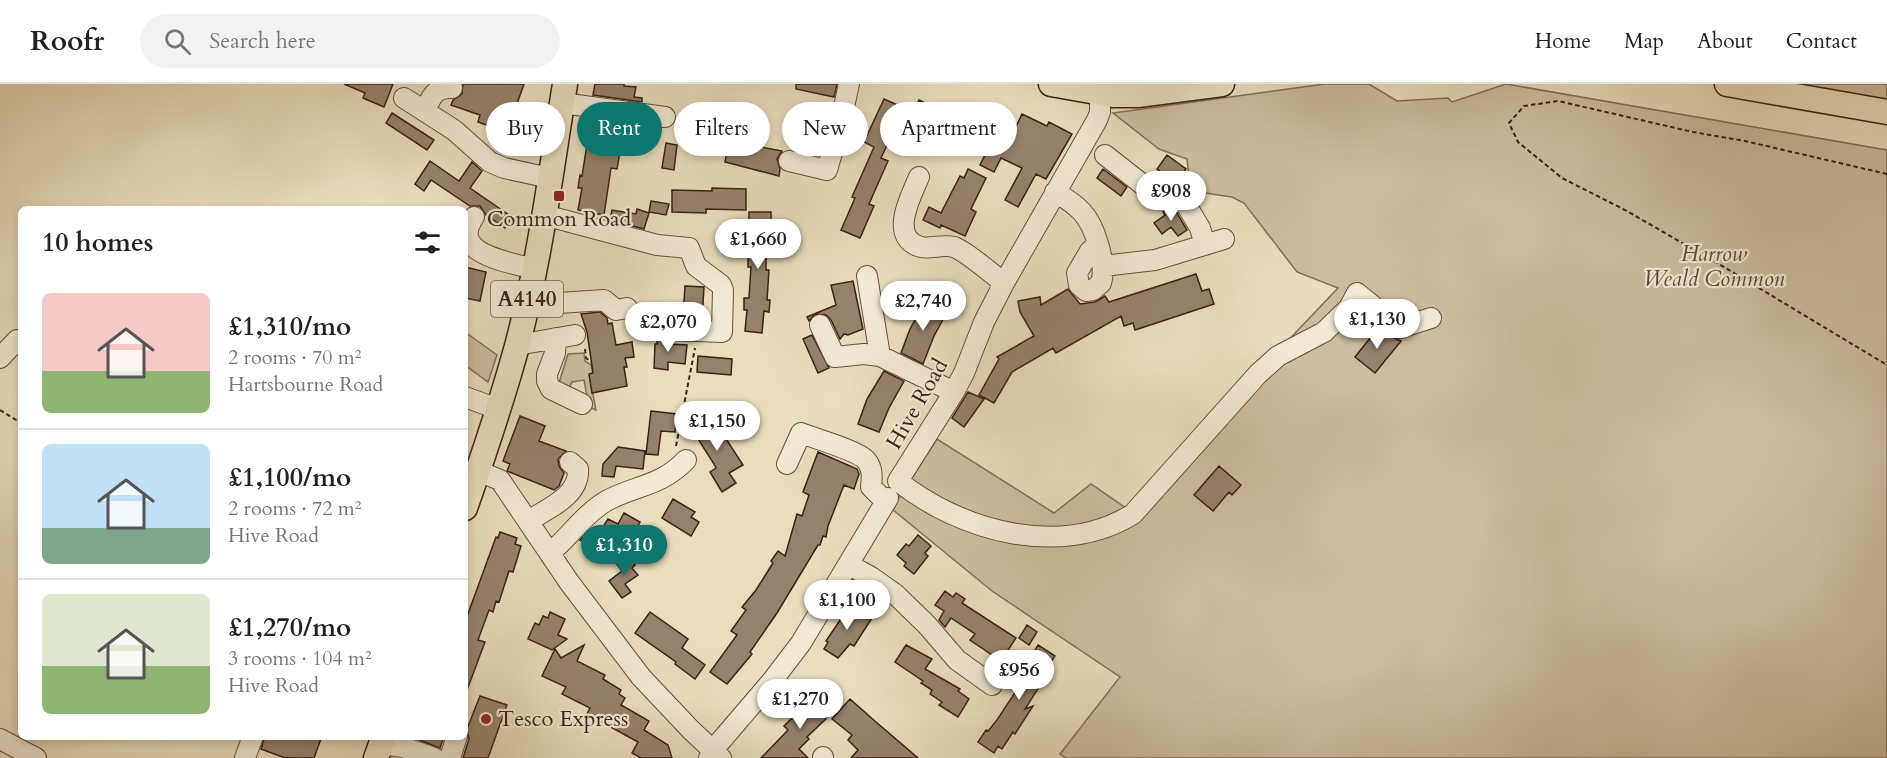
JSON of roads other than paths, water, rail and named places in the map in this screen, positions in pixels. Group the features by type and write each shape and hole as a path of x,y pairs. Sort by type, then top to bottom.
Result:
{"main road":[{"path":"1050,84 1100,93 1222,84"},
{"path":"1727,84 1887,112"},
{"name":"A4140","path":"468,499 517,345 544,215 563,93"}],"street":[{"path":"414,104 427,84"},
{"path":"789,161 827,170 849,84"},
{"path":"414,104 445,88 452,88"},
{"path":"563,93 665,117"},
{"name":"Hive Road","path":"714,755 801,643 954,392 1004,282 1101,112 1100,93"},
{"path":"414,104 454,130 490,162 504,168 550,177"},
{"path":"1106,155 1156,195 1181,196 1196,218 1205,245"},
{"path":"919,177 904,216 903,227 910,240 923,248 953,247 1004,282"},
{"path":"1055,192 1071,201 1084,213 1091,226 1097,245 1103,266 1103,276 1098,287 1092,290 1082,289 1077,273 1090,251 1097,245"},
{"path":"544,215 657,245 689,248 696,266 721,285 723,290 722,332 672,330"},
{"path":"468,225 474,217"},
{"path":"468,238 475,248 488,257 534,269"},
{"path":"1103,266 1155,260 1224,239"},
{"path":"867,276 880,356"},
{"path":"787,464 801,433 860,455 870,467 871,487 891,494 922,498 966,520 994,530 1051,537 1104,528 1119,523 1133,514 1258,374 1278,356 1324,332 1349,308 1357,293 1400,328 1431,318"},
{"path":"527,301 546,304 604,300 616,310 627,308"},
{"path":"820,325 835,357 864,354 880,356 954,392"},
{"path":"517,345 566,337 555,353 547,374 547,381 551,389 582,404"},
{"path":"0,358 17,340"},
{"path":"468,398 498,410"},
{"path":"528,521 573,490 579,476 578,469 570,462"},
{"path":"549,553 598,507 623,493 660,481 681,465"},
{"path":"478,471 500,480 549,553 641,677 714,755"},
{"path":"849,565 895,594 927,625 957,660 992,685"},
{"path":"0,739 36,758"},
{"path":"245,758 252,740"},
{"path":"450,758 456,740"},
{"path":"379,743 403,747 434,758"}],"place":[{"name":"Common Road","path":"559,196"},
{"name":"Tesco Express","path":"486,719"}],"park label":[{"name":"Harrow Weald Common","path":"1714,266"}]}
